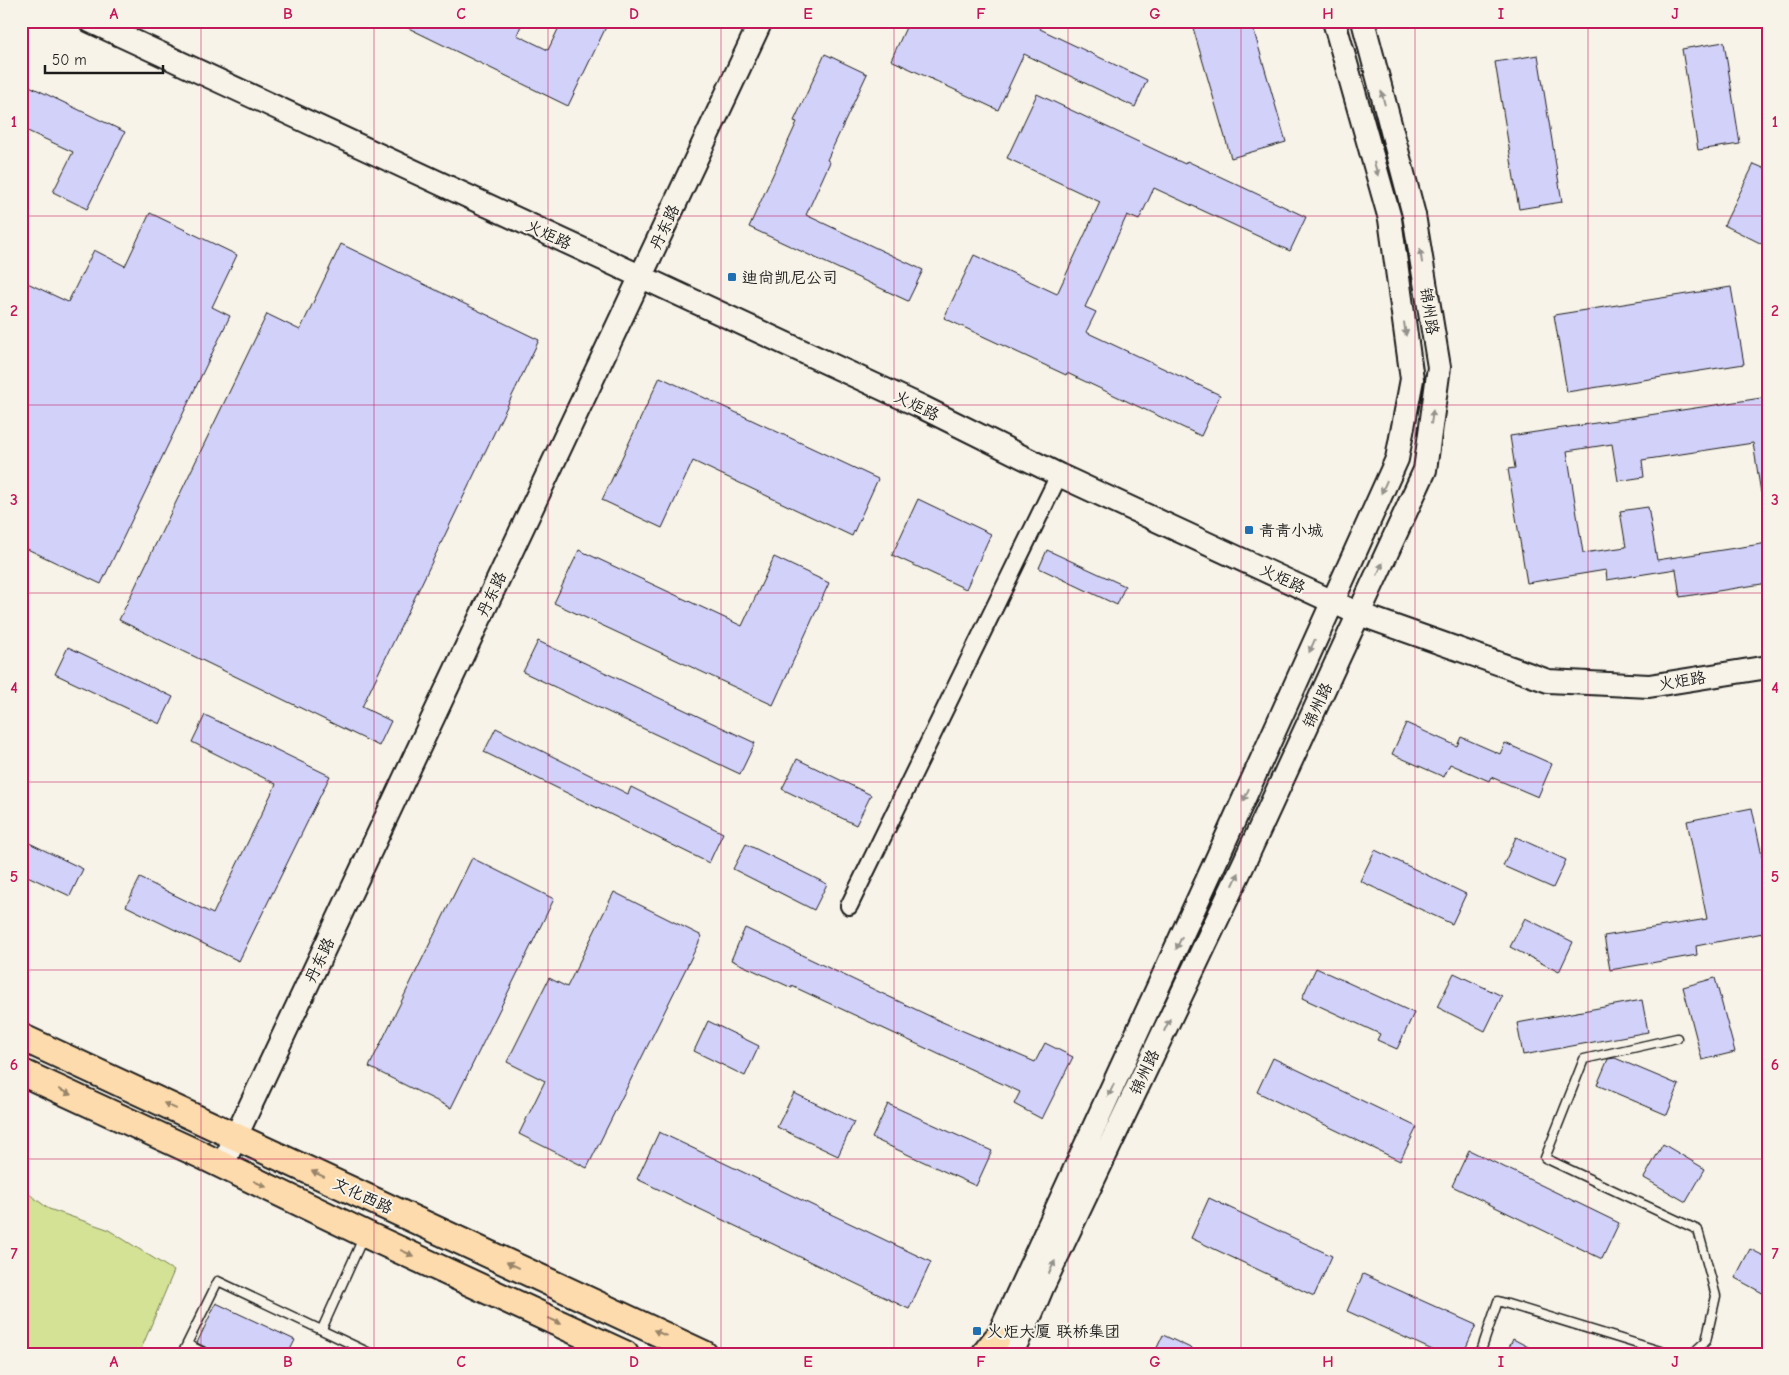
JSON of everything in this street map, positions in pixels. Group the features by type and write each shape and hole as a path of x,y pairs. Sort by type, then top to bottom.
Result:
{"main road":[{"name":"火炬路","path":"90,21 920,406 1058,474 1360,614 1548,681 1649,686 1768,667"},
{"name":"丹东路","path":"222,1166 761,21"},
{"name":"锦州路","path":"995,1350 1396,459 1412,379 1390,219 1334,21"},
{"name":"锦州路","path":"995,1350 1032,1312 1239,874 1425,470 1439,367 1414,215 1363,21"},
{"name":"文化西路","path":"21,1037 704,1354"},
{"path":"21,1072 625,1354"}],"street":[{"path":"849,906 1058,474"}],"lane":[{"path":"1677,1038 1584,1059 1545,1158 1698,1230 1716,1296 1706,1341 1692,1354"},
{"path":"322,1329 365,1234"},
{"path":"182,1354 218,1281 372,1354"},
{"path":"1480,1354 1498,1301 1670,1354"},
{"path":"186,1344 207,1354"}],"green space":[{"path":"21,1188 49,1209 107,1229 174,1271 139,1354 21,1354"}],"building":[{"path":"394,21 523,21 517,35 548,50 562,21 594,21 606,27 568,106"},
{"path":"909,21 1044,21 1040,29 1147,80 1135,107 1024,54 998,110 891,60"},
{"path":"1191,21 1251,21 1286,142 1231,158"},
{"path":"1724,42 1740,144 1698,150 1682,49"},
{"path":"825,54 867,74 827,160 830,162 806,215 923,270 908,301 749,227 797,122 794,121"},
{"path":"1538,55 1562,202 1519,209 1495,62"},
{"path":"21,82 125,132 87,209 53,192 73,152 21,128"},
{"path":"1037,94 1185,164 1187,161 1306,217 1290,251 1154,188 1139,220 1127,215 1085,307 1096,312 1086,332 1220,395 1201,436 944,318 974,255 1057,294 1100,202 1007,158"},
{"path":"1754,164 1768,170 1768,247 1724,225"},
{"path":"150,213 237,255 212,307 230,316 101,584 21,546 21,280 68,302 94,250 125,266"},
{"path":"341,244 539,340 362,707 391,721 379,746 119,620 267,314 300,330"},
{"path":"1731,287 1744,364 1567,392 1554,315"},
{"path":"660,377 878,479 852,536 693,461 662,528 602,500"},
{"path":"1768,397 1768,492 1761,493 1753,443 1642,460 1644,477 1618,481 1612,444 1567,451 1583,553 1626,547 1620,511 1648,507 1657,560 1768,543 1768,583 1680,597 1676,569 1607,580 1606,570 1527,583 1508,469 1515,468 1510,436"},
{"path":"918,499 991,534 966,589 892,555"},
{"path":"579,550 742,626 774,557 829,583 773,705 554,603"},
{"path":"1047,550 1125,586 1117,605 1039,568"},
{"path":"538,641 755,743 740,774 523,672"},
{"path":"68,647 173,697 160,724 55,674"},
{"path":"205,715 330,776 239,961 126,906 140,878 213,914 276,784 192,742"},
{"path":"1406,723 1457,746 1461,737 1500,754 1505,743 1552,764 1538,797 1491,777 1489,781 1450,764 1444,777 1392,754"},
{"path":"496,728 628,794 631,787 723,833 709,863 484,752"},
{"path":"797,759 871,795 856,825 782,789"},
{"path":"1752,808 1768,885 1768,932 1696,946 1697,955 1610,970 1604,936 1707,919 1687,821"},
{"path":"1516,837 1566,860 1553,888 1503,866"},
{"path":"21,839 83,869 70,896 21,873"},
{"path":"746,844 827,884 814,910 733,869"},
{"path":"1375,850 1466,894 1452,924 1360,881"},
{"path":"472,858 554,899 451,1108 369,1067"},
{"path":"614,892 702,936 587,1168 519,1134 545,1081 507,1062 549,978 567,987"},
{"path":"1525,918 1573,942 1559,972 1510,947"},
{"path":"745,928 940,1021 1035,1062 1045,1043 1073,1057 1042,1119 1014,1104 1020,1092 792,986 792,988 731,960"},
{"path":"1316,968 1414,1013 1397,1049 1377,1040 1380,1034 1302,998"},
{"path":"1454,973 1502,996 1485,1031 1437,1007"},
{"path":"1715,978 1735,1052 1702,1060 1683,987"},
{"path":"1642,1000 1648,1032 1523,1055 1517,1023"},
{"path":"708,1021 759,1046 745,1076 694,1051"},
{"path":"1273,1058 1417,1127 1400,1161 1257,1092"},
{"path":"1615,1058 1679,1085 1667,1115 1597,1085 1608,1059"},
{"path":"794,1093 854,1122 838,1156 777,1127"},
{"path":"888,1104 992,1151 976,1186 872,1138"},
{"path":"659,1132 931,1262 909,1309 637,1179"},
{"path":"1663,1144 1705,1169 1686,1202 1644,1178"},
{"path":"1469,1150 1619,1223 1602,1259 1452,1186"},
{"path":"1209,1198 1332,1256 1314,1296 1191,1238"},
{"path":"1750,1249 1768,1258 1768,1296 1735,1278"},
{"path":"1363,1274 1476,1325 1463,1354 1441,1354 1347,1311"},
{"path":"216,1303 295,1340 288,1354 219,1354 197,1343"},
{"path":"1163,1335 1203,1354 1154,1354"},
{"path":"1513,1339 1542,1354 1506,1354"}],"place":[{"name":"迪尚凯尼公司","path":"732,277"},
{"name":"青青小城","path":"1249,530"},
{"name":"火炬大厦 联桥集团","path":"977,1331"}]}
